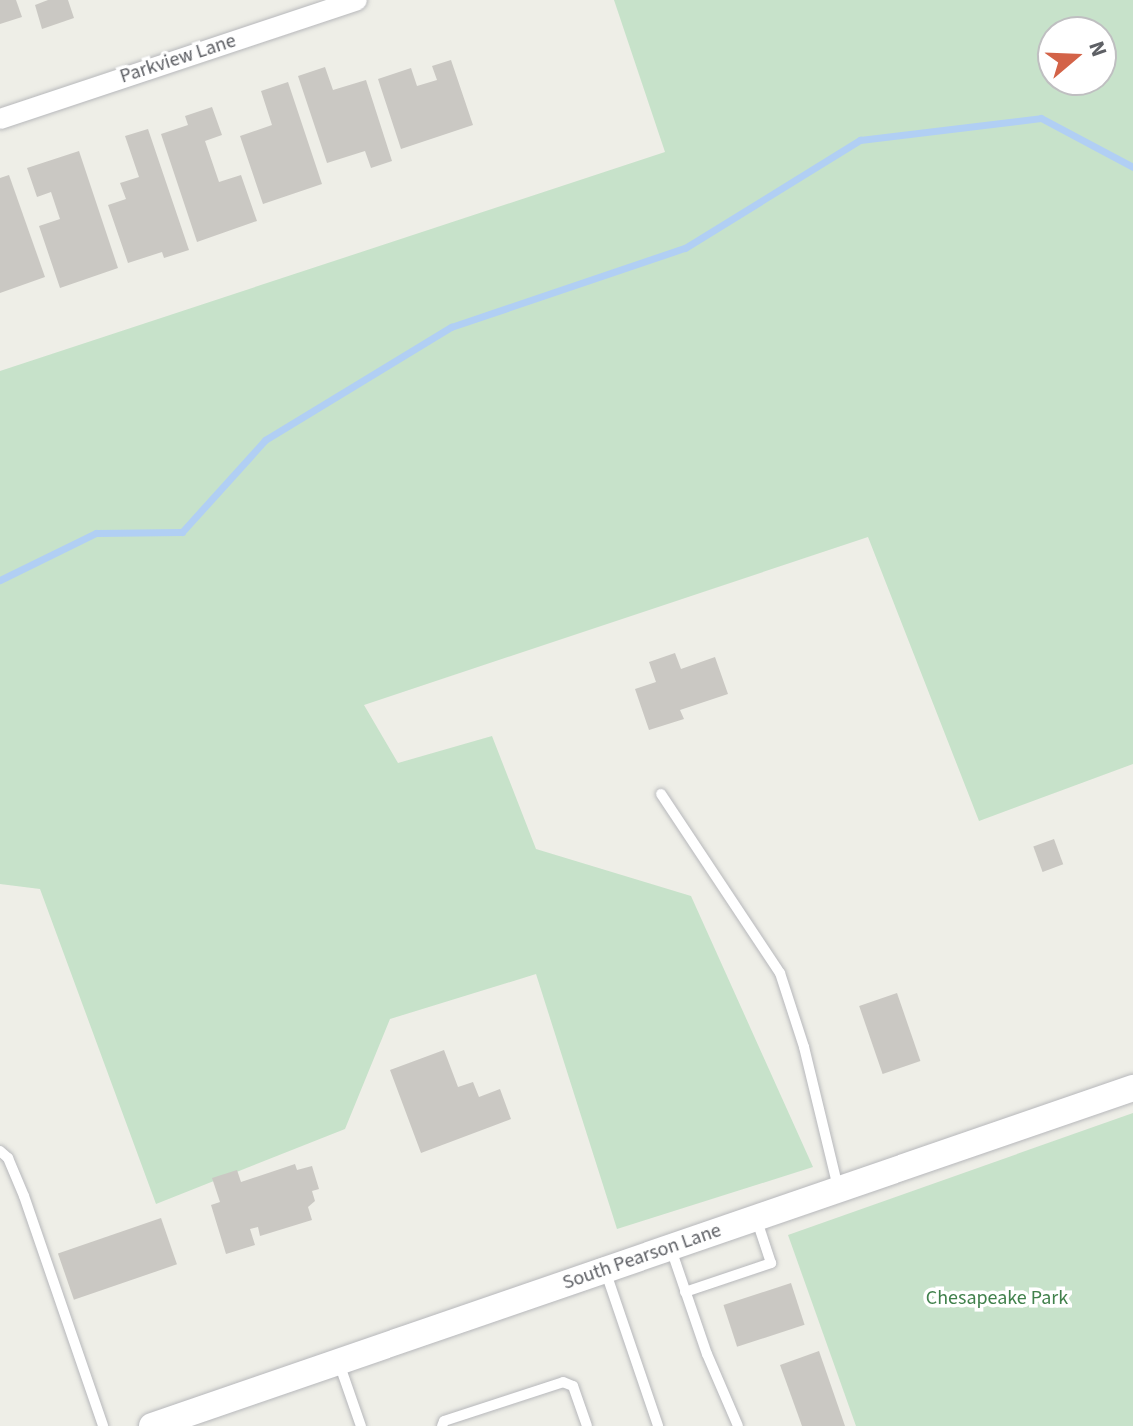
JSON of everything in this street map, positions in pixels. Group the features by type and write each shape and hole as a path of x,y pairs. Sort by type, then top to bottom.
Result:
{"street":[{"name":"Parkview Lane","path":"0,119 357,0"},
{"name":"South Pearson Lane","path":"152,1426 1133,1088"}],"lane":[{"path":"661,794 780,973 804,1047 838,1190"},
{"path":"0,1151 8,1158 24,1196 103,1426"},
{"path":"685,1292 771,1263 756,1218"},
{"path":"670,1248 738,1426"},
{"path":"605,1270 658,1426"},
{"path":"339,1362 361,1426"},
{"path":"442,1426 444,1421 563,1382 573,1386 587,1426"}],"green space":[{"path":"614,0 1133,0 1133,764 979,821 868,537 364,705 398,763 492,736 536,849 691,896 813,1167 617,1229 536,974 390,1019 345,1129 156,1204 40,889 0,884 0,371 665,152"},
{"name":"Chesapeake Park","path":"1133,1113 1133,1426 856,1426 788,1235"}],"building":[{"path":"0,0 16,0 22,17 0,24"},
{"path":"48,0 68,0 74,18 42,29 35,5"},
{"path":"451,60 473,125 401,149 378,79 411,68 417,86 437,80 432,66"},
{"path":"325,67 333,90 366,80 392,161 371,168 365,151 327,163 298,76"},
{"path":"288,82 322,184 263,204 240,136 272,125 261,91"},
{"path":"212,107 222,135 205,141 219,182 241,175 257,221 197,242 161,134 188,125 185,116"},
{"path":"148,129 189,250 164,258 162,252 128,263 108,205 126,199 120,183 139,177 125,136"},
{"path":"79,151 118,268 60,288 39,226 60,219 51,192 37,197 27,168"},
{"path":"9,175 45,277 0,293 0,178"},
{"path":"675,653 681,669 715,657 728,694 680,710 684,719 649,730 635,689 656,682 649,662"},
{"path":"1054,839 1063,864 1043,872 1033,847"},
{"path":"897,993 920,1061 883,1074 859,1006"},
{"path":"444,1050 458,1087 473,1082 479,1097 500,1089 511,1119 421,1153 390,1070"},
{"path":"295,1164 297,1170 312,1166 319,1189 312,1191 315,1201 308,1207 312,1220 260,1236 258,1227 250,1229 255,1245 226,1254 211,1205 220,1202 212,1178 237,1170 241,1182"},
{"path":"161,1218 177,1264 74,1300 58,1253"},
{"path":"791,1283 805,1325 737,1347 723,1305"},
{"path":"819,1351 845,1426 802,1426 780,1365"}],"waterway":[{"path":"0,580 96,533 182,532 265,440 451,327 685,248 860,140 1041,118 1133,167"}]}
